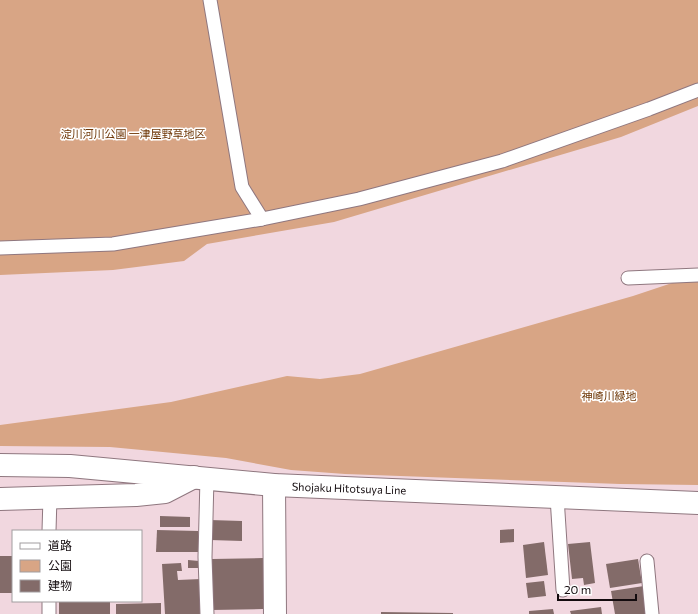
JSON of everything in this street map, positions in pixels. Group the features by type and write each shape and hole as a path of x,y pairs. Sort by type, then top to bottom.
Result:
{"main road":[{"name":"Shojaku Hitotsuya Line","path":"0,465 70,466 274,485 698,503"},
{"path":"0,499 136,495 165,492 200,478"},
{"path":"274,485 275,614"}],"lane":[{"path":"210,0 242,187 262,220"},
{"path":"0,248 113,244 262,220 359,199 502,161 698,90"},
{"path":"628,278 698,275"},
{"path":"200,478 207,614"},
{"path":"49,530 50,497"},
{"path":"557,497 563,590"},
{"path":"647,561 652,614"},
{"path":"49,602 49,614"}],"green space":[{"name":"淀川河川公園 一津屋野草地区","path":"0,0 698,0 698,106 621,137 334,222 207,244 184,261 113,270 0,275"},
{"name":"神崎川緑地","path":"684,279 698,280 698,485 620,484 345,474 291,470 226,458 110,447 0,446 0,425 171,402 287,376 320,379 360,374 633,296"}],"building":[{"path":"160,516 190,517 190,527 160,527"},
{"path":"210,520 242,521 242,541 210,540"},
{"path":"514,529 514,542 500,543 500,530"},
{"path":"157,530 198,531 199,552 156,552"},
{"path":"544,542 548,575 526,578 523,545"},
{"path":"590,542 595,583 584,585 583,578 572,579 568,544"},
{"path":"0,556 12,556 12,593 0,593"},
{"path":"263,558 263,609 212,610 212,559"},
{"path":"638,559 642,583 610,588 606,564"},
{"path":"188,560 199,561 199,568 188,568"},
{"path":"181,563 182,571 177,571 178,580 201,579 203,614 165,614 162,564"},
{"path":"544,581 546,596 528,598 526,583"},
{"path":"644,586 649,614 615,614 611,591"},
{"path":"59,602 110,602 110,614 59,614"},
{"path":"161,603 161,614 116,614 116,604"},
{"path":"601,607 602,614 571,614 570,611"},
{"path":"553,609 554,614 529,614 529,611"},
{"path":"381,612 453,613 453,614 381,614"}]}
